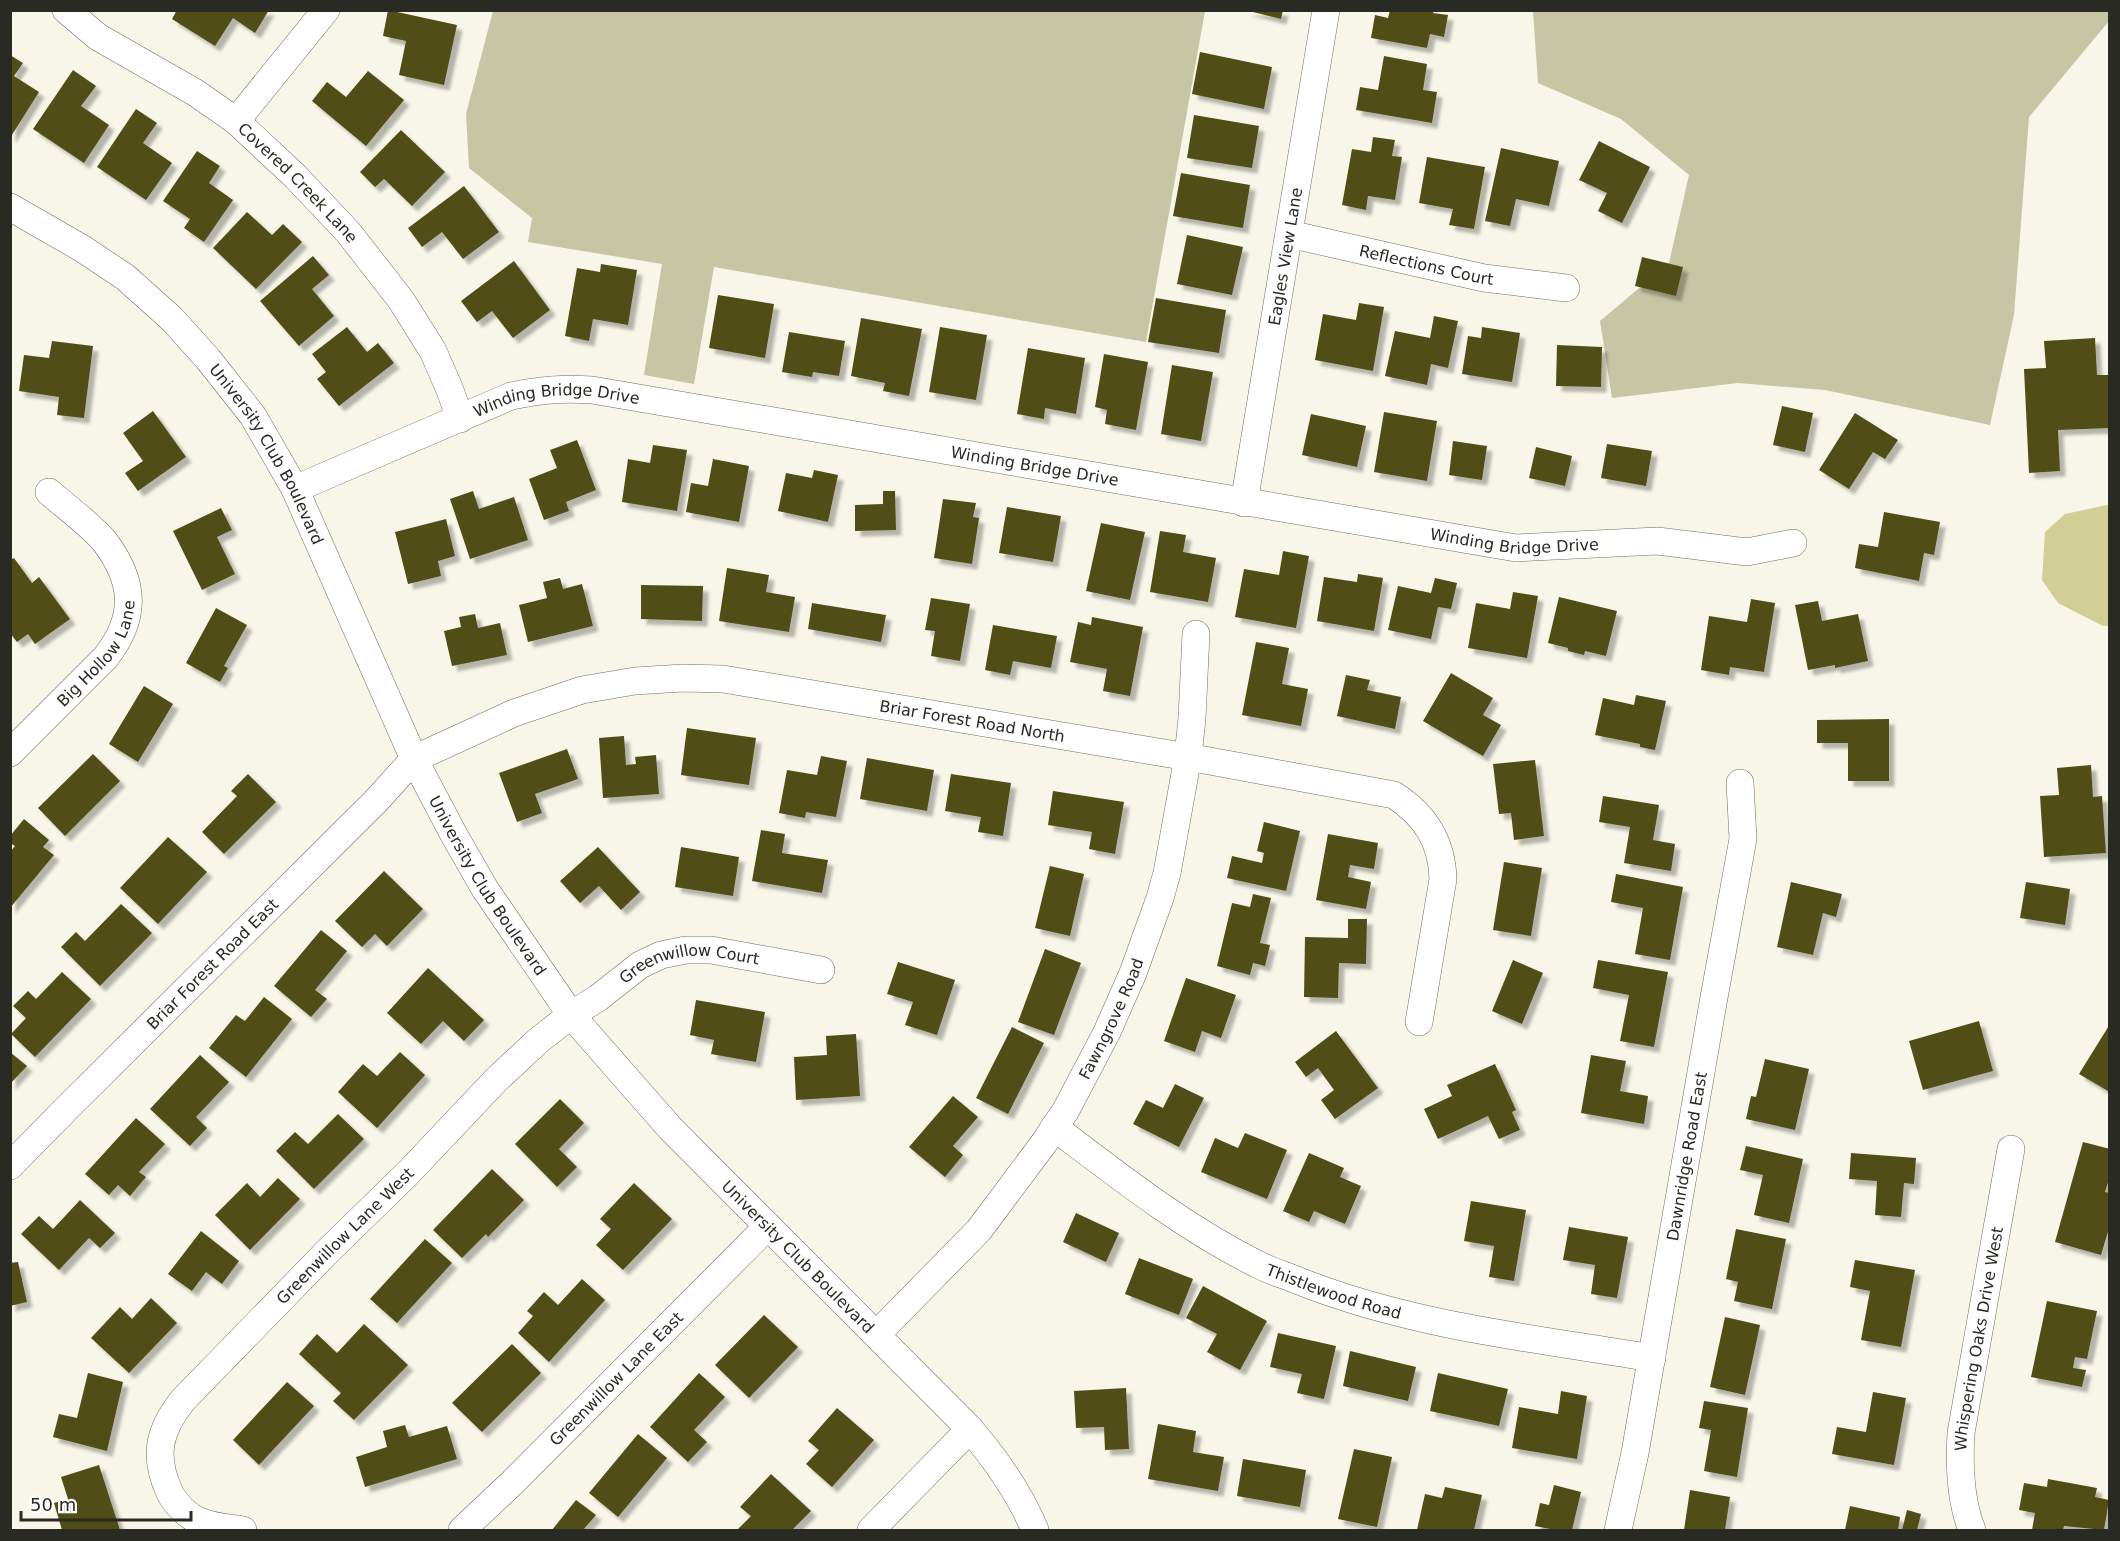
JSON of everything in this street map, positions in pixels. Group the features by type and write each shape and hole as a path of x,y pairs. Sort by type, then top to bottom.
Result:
{"street":[{"name":"Covered Creek Lane","path":"66,10 98,37 196,93 236,121 295,176 348,232 401,300 433,351 460,419"},
{"path":"236,121 326,10"},
{"name":"Eagles View Lane","path":"1244,503 1326,10"},
{"name":"University Club Boulevard","path":"10,207 83,249 125,277 172,319 208,359 253,416 295,489 414,759 485,889 571,1015 670,1128 970,1429 1000,1464 1026,1507 1035,1530"},
{"name":"Reflections Court","path":"1289,234 1484,278 1566,288"},
{"name":"Winding Bridge Drive","path":"295,489 511,396 547,389 592,390 1516,548 1657,541 1747,552 1793,543"},
{"name":"Big Hollow Lane","path":"10,753 106,657 119,640 127,622 129,599 124,573 104,541 49,492"},
{"name":"Fawngrove Road","path":"877,1334 980,1230 1054,1127 1082,1082 1107,1032 1137,962 1167,873 1188,757 1196,634"},
{"name":"Briar Forest Road North","path":"414,759 514,713 582,690 635,681 683,678 723,679 1188,757 1394,795 1422,817 1432,831 1443,865 1436,925 1419,1022"},
{"name":"Briar Forest Road East","path":"10,1166 375,802 414,759"},
{"name":"Dawnridge Road East","path":"1618,1530 1635,1453 1743,839 1740,783"},
{"name":"Greenwillow Court","path":"571,1015 598,998 640,965 661,955 686,950 711,950 821,970"},
{"name":"Greenwillow Lane West","path":"243,1530 203,1522 190,1516 174,1500 159,1464 161,1446 172,1414 183,1400 327,1252 409,1172 496,1080 539,1040 571,1015"},
{"name":"Thistlewood Road","path":"1054,1127 1160,1207 1200,1234 1259,1265 1320,1289 1435,1323 1652,1358"},
{"name":"Whispering Oaks Drive West","path":"1972,1530 1963,1499 1959,1455 1961,1433 2011,1149"},
{"name":"Greenwillow Lane East","path":"462,1530 513,1482 768,1226"},
{"path":"871,1530 970,1429"}],"green space":[{"path":"493,11 1205,11 1146,342 714,267 694,384 644,375 662,264 528,242 532,218 469,168 466,114"},
{"path":"1533,11 2109,11 2109,21 2029,117 2014,315 1990,425 1825,390 1738,383 1612,398 1600,321 1669,263 1689,175 1621,119 1538,83"}],"shaded area":[{"path":"2110,506 2109,626 2103,626 2058,603 2042,580 2045,532 2065,514"}],"building":[{"path":"177,10 269,10 255,33 233,18 215,46 172,19"},
{"path":"388,10 457,25 444,85 399,75 406,41 383,36"},
{"path":"1245,10 1283,10 1281,19"},
{"path":"1390,10 1434,10 1433,13 1448,15 1444,37 1430,34 1427,48 1371,38 1375,15 1388,18"},
{"path":"1200,52 1272,67 1264,109 1192,94"},
{"path":"10,55 23,63 14,76 39,92 10,138"},
{"path":"1384,56 1427,64 1423,90 1437,92 1432,123 1356,110 1360,87 1378,90"},
{"path":"73,70 96,86 81,106 109,125 84,163 33,129"},
{"path":"368,71 404,100 366,146 312,101 327,82 346,97"},
{"path":"136,109 157,123 143,143 172,163 146,200 97,167"},
{"path":"1194,115 1259,126 1252,168 1187,158"},
{"path":"401,130 445,172 412,206 384,179 375,187 360,172"},
{"path":"1373,137 1395,140 1392,156 1402,157 1395,200 1368,196 1366,210 1342,205 1352,149 1371,152"},
{"path":"1599,141 1650,167 1622,223 1598,211 1607,193 1579,180"},
{"path":"1501,148 1559,161 1549,206 1516,199 1510,226 1485,221"},
{"path":"197,151 220,166 209,183 233,200 204,242 184,228 190,219 163,201"},
{"path":"1427,157 1485,167 1474,229 1449,225 1453,209 1419,203"},
{"path":"1181,173 1250,185 1243,228 1173,216"},
{"path":"464,186 499,232 463,259 442,232 422,247 408,228"},
{"path":"247,212 272,235 283,224 302,242 256,289 213,248"},
{"path":"1187,235 1243,247 1232,295 1177,284"},
{"path":"313,256 329,275 312,289 334,316 299,346 260,301"},
{"path":"1642,257 1683,267 1676,296 1635,286"},
{"path":"514,261 550,310 513,338 492,311 477,322 461,301"},
{"path":"601,264 637,270 628,325 593,319 589,341 565,336 577,268 600,272"},
{"path":"718,295 774,304 765,358 709,348"},
{"path":"1156,298 1226,310 1219,353 1148,342"},
{"path":"1359,303 1384,307 1373,371 1315,360 1323,314 1356,320"},
{"path":"1434,316 1458,321 1448,368 1431,364 1427,385 1385,376 1395,331 1430,338"},
{"path":"861,318 922,329 909,396 883,391 885,383 851,376"},
{"path":"347,327 367,352 378,343 394,363 339,406 317,379 326,372 312,354"},
{"path":"940,327 987,335 976,400 929,392"},
{"path":"1482,327 1520,333 1512,382 1462,374 1468,336 1481,338"},
{"path":"789,332 845,341 839,376 813,372 812,377 782,372"},
{"path":"2095,338 2097,375 2110,375 2110,428 2058,430 2060,471 2029,473 2024,369 2046,368 2044,341"},
{"path":"52,341 93,346 84,418 57,415 59,397 19,391 24,355 49,358"},
{"path":"1557,345 1602,347 1601,387 1556,386"},
{"path":"1028,348 1085,358 1076,414 1045,408 1044,419 1017,414"},
{"path":"1104,354 1148,362 1136,430 1105,424 1107,410 1095,407"},
{"path":"1172,365 1213,372 1201,441 1161,434"},
{"path":"1782,406 1813,413 1805,452 1773,445"},
{"path":"153,411 186,457 138,491 125,473 143,461 123,433"},
{"path":"1384,412 1437,421 1427,481 1374,472"},
{"path":"1855,413 1898,440 1885,459 1873,452 1849,489 1819,470"},
{"path":"1311,414 1366,426 1357,467 1302,455"},
{"path":"577,440 596,490 566,502 569,511 544,520 529,479 557,468 550,450"},
{"path":"1453,441 1487,446 1482,480 1449,475"},
{"path":"1607,444 1652,451 1646,486 1601,478"},
{"path":"653,445 687,450 677,511 622,502 628,459 650,463"},
{"path":"1536,447 1572,456 1565,486 1529,478"},
{"path":"713,459 749,466 739,522 686,512 691,483 708,486"},
{"path":"814,470 838,475 828,522 778,511 786,473 812,478"},
{"path":"473,491 479,509 514,497 528,540 470,559 450,499"},
{"path":"883,491 895,491 896,530 855,531 855,505 883,504"},
{"path":"943,499 976,503 973,517 979,518 972,564 934,558"},
{"path":"1007,507 1061,516 1053,562 999,553"},
{"path":"221,508 232,530 217,537 235,574 202,590 173,531"},
{"path":"1884,512 1940,522 1934,555 1924,553 1919,581 1855,568 1859,544 1878,547"},
{"path":"446,519 455,556 438,561 441,576 408,584 395,532"},
{"path":"1101,523 1145,532 1130,600 1086,591"},
{"path":"1160,531 1186,535 1183,552 1216,558 1208,602 1150,592"},
{"path":"1283,551 1309,556 1296,628 1235,617 1244,569 1279,575"},
{"path":"14,558 32,583 39,577 70,619 35,644 28,634 17,642 10,633 10,560"},
{"path":"727,568 769,575 766,592 795,597 789,632 719,621"},
{"path":"1358,574 1383,578 1374,631 1317,621 1324,577 1357,582"},
{"path":"560,578 563,589 582,584 593,626 528,642 519,605 547,598 543,582"},
{"path":"1435,578 1457,583 1451,609 1438,607 1431,639 1388,630 1398,586 1431,593"},
{"path":"641,585 703,586 702,621 641,619"},
{"path":"1513,592 1538,596 1527,658 1468,648 1476,603 1510,609"},
{"path":"1559,597 1617,611 1606,656 1585,651 1584,655 1548,643"},
{"path":"931,598 970,604 960,661 931,656 935,631 925,630"},
{"path":"1751,599 1775,603 1764,672 1730,667 1729,675 1701,670 1709,616 1747,622"},
{"path":"1818,601 1822,621 1858,614 1868,661 1835,668 1835,665 1808,670 1795,605"},
{"path":"812,603 886,615 881,642 808,629"},
{"path":"216,608 247,625 224,666 228,668 220,682 186,663"},
{"path":"475,614 478,628 500,623 507,655 452,666 444,631 461,627 459,617"},
{"path":"1092,617 1143,627 1130,696 1103,691 1107,669 1070,662 1078,622 1091,625"},
{"path":"993,625 1057,636 1051,668 1013,661 1010,675 985,670"},
{"path":"1256,642 1289,648 1282,684 1308,689 1301,726 1242,715"},
{"path":"1451,673 1493,698 1483,715 1501,725 1483,756 1423,721"},
{"path":"1346,675 1370,680 1367,690 1401,697 1395,729 1337,716"},
{"path":"144,686 173,704 138,762 109,744"},
{"path":"1636,695 1666,701 1655,750 1640,747 1640,744 1595,735 1603,698 1634,705"},
{"path":"1889,719 1889,781 1848,781 1848,743 1817,743 1817,720"},
{"path":"687,728 756,738 749,785 681,775"},
{"path":"624,736 626,765 636,764 635,757 656,755 659,794 603,798 599,738"},
{"path":"567,749 578,779 535,794 542,813 517,822 499,773"},
{"path":"93,754 120,781 65,836 38,808"},
{"path":"821,756 847,761 836,817 806,812 805,818 779,813 787,770 817,775"},
{"path":"867,758 934,770 927,811 860,799"},
{"path":"1535,760 1544,836 1514,840 1511,813 1499,814 1493,764"},
{"path":"2091,765 2093,797 2102,796 2106,853 2044,857 2040,796 2059,795 2057,768"},
{"path":"248,774 276,802 224,854 202,832 237,796 231,791"},
{"path":"951,774 1011,783 1003,836 978,832 981,817 945,811"},
{"path":"1053,791 1124,802 1115,854 1089,849 1092,832 1048,825"},
{"path":"1603,796 1659,805 1653,840 1675,844 1671,871 1624,863 1630,827 1599,822"},
{"path":"24,819 49,840 43,847 54,855 10,908 10,852 15,846 10,843 10,836"},
{"path":"1264,822 1300,831 1286,891 1227,878 1232,856 1262,863 1264,853 1257,851"},
{"path":"761,830 785,834 782,853 828,860 822,893 752,881"},
{"path":"1328,834 1378,843 1374,869 1350,865 1348,877 1371,882 1366,909 1316,900"},
{"path":"168,837 207,872 158,924 120,888"},
{"path":"598,847 640,892 621,910 599,886 580,903 560,881"},
{"path":"681,847 739,857 733,896 675,887"},
{"path":"1504,862 1542,868 1531,936 1493,930"},
{"path":"1050,866 1084,874 1070,936 1035,928"},
{"path":"384,871 423,909 387,946 375,934 362,947 335,921"},
{"path":"1616,874 1683,887 1670,960 1635,954 1643,908 1611,902"},
{"path":"1791,882 1842,894 1836,917 1823,913 1813,955 1777,947"},
{"path":"2026,882 2070,889 2065,925 2020,918"},
{"path":"1253,894 1271,898 1260,943 1270,945 1265,966 1253,963 1250,975 1217,966 1232,903 1250,907"},
{"path":"121,904 152,933 100,986 61,947 76,932 85,941"},
{"path":"1348,919 1367,919 1366,964 1339,963 1338,998 1304,997 1305,937 1348,938"},
{"path":"321,930 347,951 315,990 327,999 311,1017 274,986"},
{"path":"1045,949 1081,963 1054,1035 1018,1022"},
{"path":"1513,960 1543,973 1522,1024 1492,1011"},
{"path":"1598,960 1668,972 1654,1047 1620,1041 1629,995 1593,988"},
{"path":"898,962 955,980 937,1035 905,1025 913,1002 887,994"},
{"path":"428,968 484,1020 464,1041 443,1021 421,1044 387,1013"},
{"path":"62,972 91,999 35,1057 11,1034 26,1018 13,1006 28,991 36,999"},
{"path":"1186,978 1236,995 1221,1038 1202,1031 1195,1052 1164,1041"},
{"path":"264,997 292,1019 246,1077 209,1048 236,1015 245,1021"},
{"path":"696,1000 765,1012 756,1062 711,1054 714,1040 690,1035"},
{"path":"1979,1021 1993,1071 1923,1090 1909,1041"},
{"path":"2110,1024 2110,1089 2108,1091 2079,1074"},
{"path":"1012,1027 1044,1043 1008,1114 976,1098"},
{"path":"1336,1031 1378,1088 1335,1119 1321,1100 1334,1090 1318,1068 1306,1077 1295,1062"},
{"path":"856,1034 860,1096 796,1100 794,1057 827,1055 826,1036"},
{"path":"10,1052 27,1066 10,1084"},
{"path":"400,1052 425,1075 377,1128 338,1092 363,1064 377,1076"},
{"path":"200,1055 229,1082 196,1117 207,1128 190,1146 150,1109"},
{"path":"1591,1055 1626,1061 1620,1091 1648,1096 1644,1124 1581,1113"},
{"path":"1765,1059 1809,1069 1795,1130 1746,1119 1751,1096 1756,1097"},
{"path":"1495,1064 1516,1110 1512,1112 1520,1130 1499,1139 1488,1116 1438,1139 1424,1109 1452,1096 1447,1085"},
{"path":"1175,1084 1204,1098 1179,1147 1133,1124 1146,1100 1163,1108"},
{"path":"953,1096 978,1117 953,1146 963,1155 945,1177 909,1147"},
{"path":"560,1099 584,1123 559,1149 577,1167 557,1187 515,1144"},
{"path":"338,1114 364,1139 314,1189 276,1151 295,1132 308,1144"},
{"path":"136,1118 165,1144 139,1172 146,1177 130,1196 118,1185 109,1195 85,1174"},
{"path":"1245,1133 1287,1150 1267,1199 1201,1172 1215,1138 1238,1148"},
{"path":"2083,1142 2110,1149 2110,1176 2105,1192 2110,1193 2110,1225 2101,1255 2055,1242"},
{"path":"1746,1146 1803,1159 1789,1223 1754,1215 1763,1175 1740,1170"},
{"path":"1309,1153 1344,1168 1340,1177 1361,1186 1345,1224 1314,1211 1309,1222 1283,1211"},
{"path":"1851,1153 1916,1158 1914,1184 1904,1183 1901,1217 1875,1215 1877,1181 1849,1179"},
{"path":"492,1169 524,1200 488,1237 486,1234 462,1258 433,1230"},
{"path":"278,1178 300,1199 250,1250 215,1215 247,1183 260,1197"},
{"path":"634,1183 672,1219 623,1270 596,1245 611,1229 600,1219"},
{"path":"80,1200 115,1233 100,1248 89,1238 59,1270 21,1234 39,1216 53,1229"},
{"path":"1471,1201 1526,1210 1514,1281 1489,1277 1494,1246 1464,1241"},
{"path":"1076,1213 1119,1233 1106,1262 1063,1242"},
{"path":"1569,1227 1628,1237 1617,1298 1591,1294 1595,1265 1563,1260"},
{"path":"1736,1229 1786,1239 1772,1309 1734,1301 1738,1282 1726,1279"},
{"path":"201,1231 239,1261 222,1284 206,1272 192,1291 168,1274"},
{"path":"425,1239 452,1263 397,1323 370,1299"},
{"path":"1139,1258 1193,1279 1179,1315 1125,1294"},
{"path":"1855,1260 1915,1270 1901,1347 1861,1340 1870,1291 1850,1287"},
{"path":"18,1262 27,1302 10,1306 10,1263"},
{"path":"582,1279 605,1300 549,1362 518,1333 533,1316 527,1311 544,1292 558,1305"},
{"path":"1203,1286 1267,1321 1240,1370 1207,1352 1217,1334 1186,1318"},
{"path":"151,1298 177,1323 129,1373 91,1338 120,1307 132,1319"},
{"path":"2047,1301 2097,1311 2087,1359 2075,1357 2073,1368 2086,1370 2082,1387 2031,1377"},
{"path":"764,1315 798,1347 749,1398 715,1365"},
{"path":"1725,1317 1760,1325 1745,1395 1710,1387"},
{"path":"364,1324 408,1365 354,1420 333,1401 341,1393 299,1354 317,1334 337,1353"},
{"path":"1278,1333 1336,1346 1324,1399 1297,1393 1302,1374 1270,1367"},
{"path":"512,1344 541,1373 482,1432 452,1403"},
{"path":"1350,1351 1416,1367 1408,1401 1343,1386"},
{"path":"88,1373 123,1382 107,1451 53,1437 59,1414 77,1418"},
{"path":"699,1373 725,1397 694,1430 707,1442 688,1462 650,1427"},
{"path":"1438,1373 1508,1389 1499,1426 1430,1411"},
{"path":"287,1382 314,1406 259,1465 233,1440"},
{"path":"1126,1388 1129,1449 1105,1450 1104,1427 1076,1428 1074,1391"},
{"path":"1561,1391 1587,1396 1577,1459 1512,1448 1519,1407 1558,1414"},
{"path":"1873,1392 1906,1398 1894,1465 1832,1454 1837,1427 1866,1432"},
{"path":"1704,1401 1748,1408 1737,1477 1704,1471 1711,1430 1699,1428"},
{"path":"837,1408 874,1440 832,1487 806,1464 819,1450 808,1441"},
{"path":"1158,1424 1196,1431 1193,1452 1224,1457 1218,1491 1148,1479"},
{"path":"405,1425 409,1437 447,1426 457,1459 365,1487 356,1457 387,1447 383,1431"},
{"path":"638,1434 667,1458 618,1517 589,1493"},
{"path":"1354,1449 1392,1457 1377,1527 1338,1519"},
{"path":"1243,1459 1306,1470 1300,1507 1237,1496"},
{"path":"99,1465 120,1530 62,1530 54,1503 68,1499 61,1477"},
{"path":"771,1474 811,1511 792,1530 737,1530 751,1516 740,1507"},
{"path":"2048,1479 2097,1488 2095,1497 2109,1500 2104,1530 2064,1526 2063,1530 2032,1530 2035,1513 2019,1510 2024,1483 2047,1487"},
{"path":"1554,1485 1581,1492 1572,1530 1555,1530 1535,1526 1540,1503 1549,1505"},
{"path":"1445,1487 1482,1495 1474,1530 1417,1530 1425,1494 1442,1498"},
{"path":"1690,1490 1730,1497 1725,1530 1684,1530"},
{"path":"576,1500 596,1515 583,1530 552,1530"},
{"path":"1850,1506 1900,1517 1898,1530 1845,1530"},
{"path":"1907,1510 1921,1514 1917,1530 1902,1530"}]}
